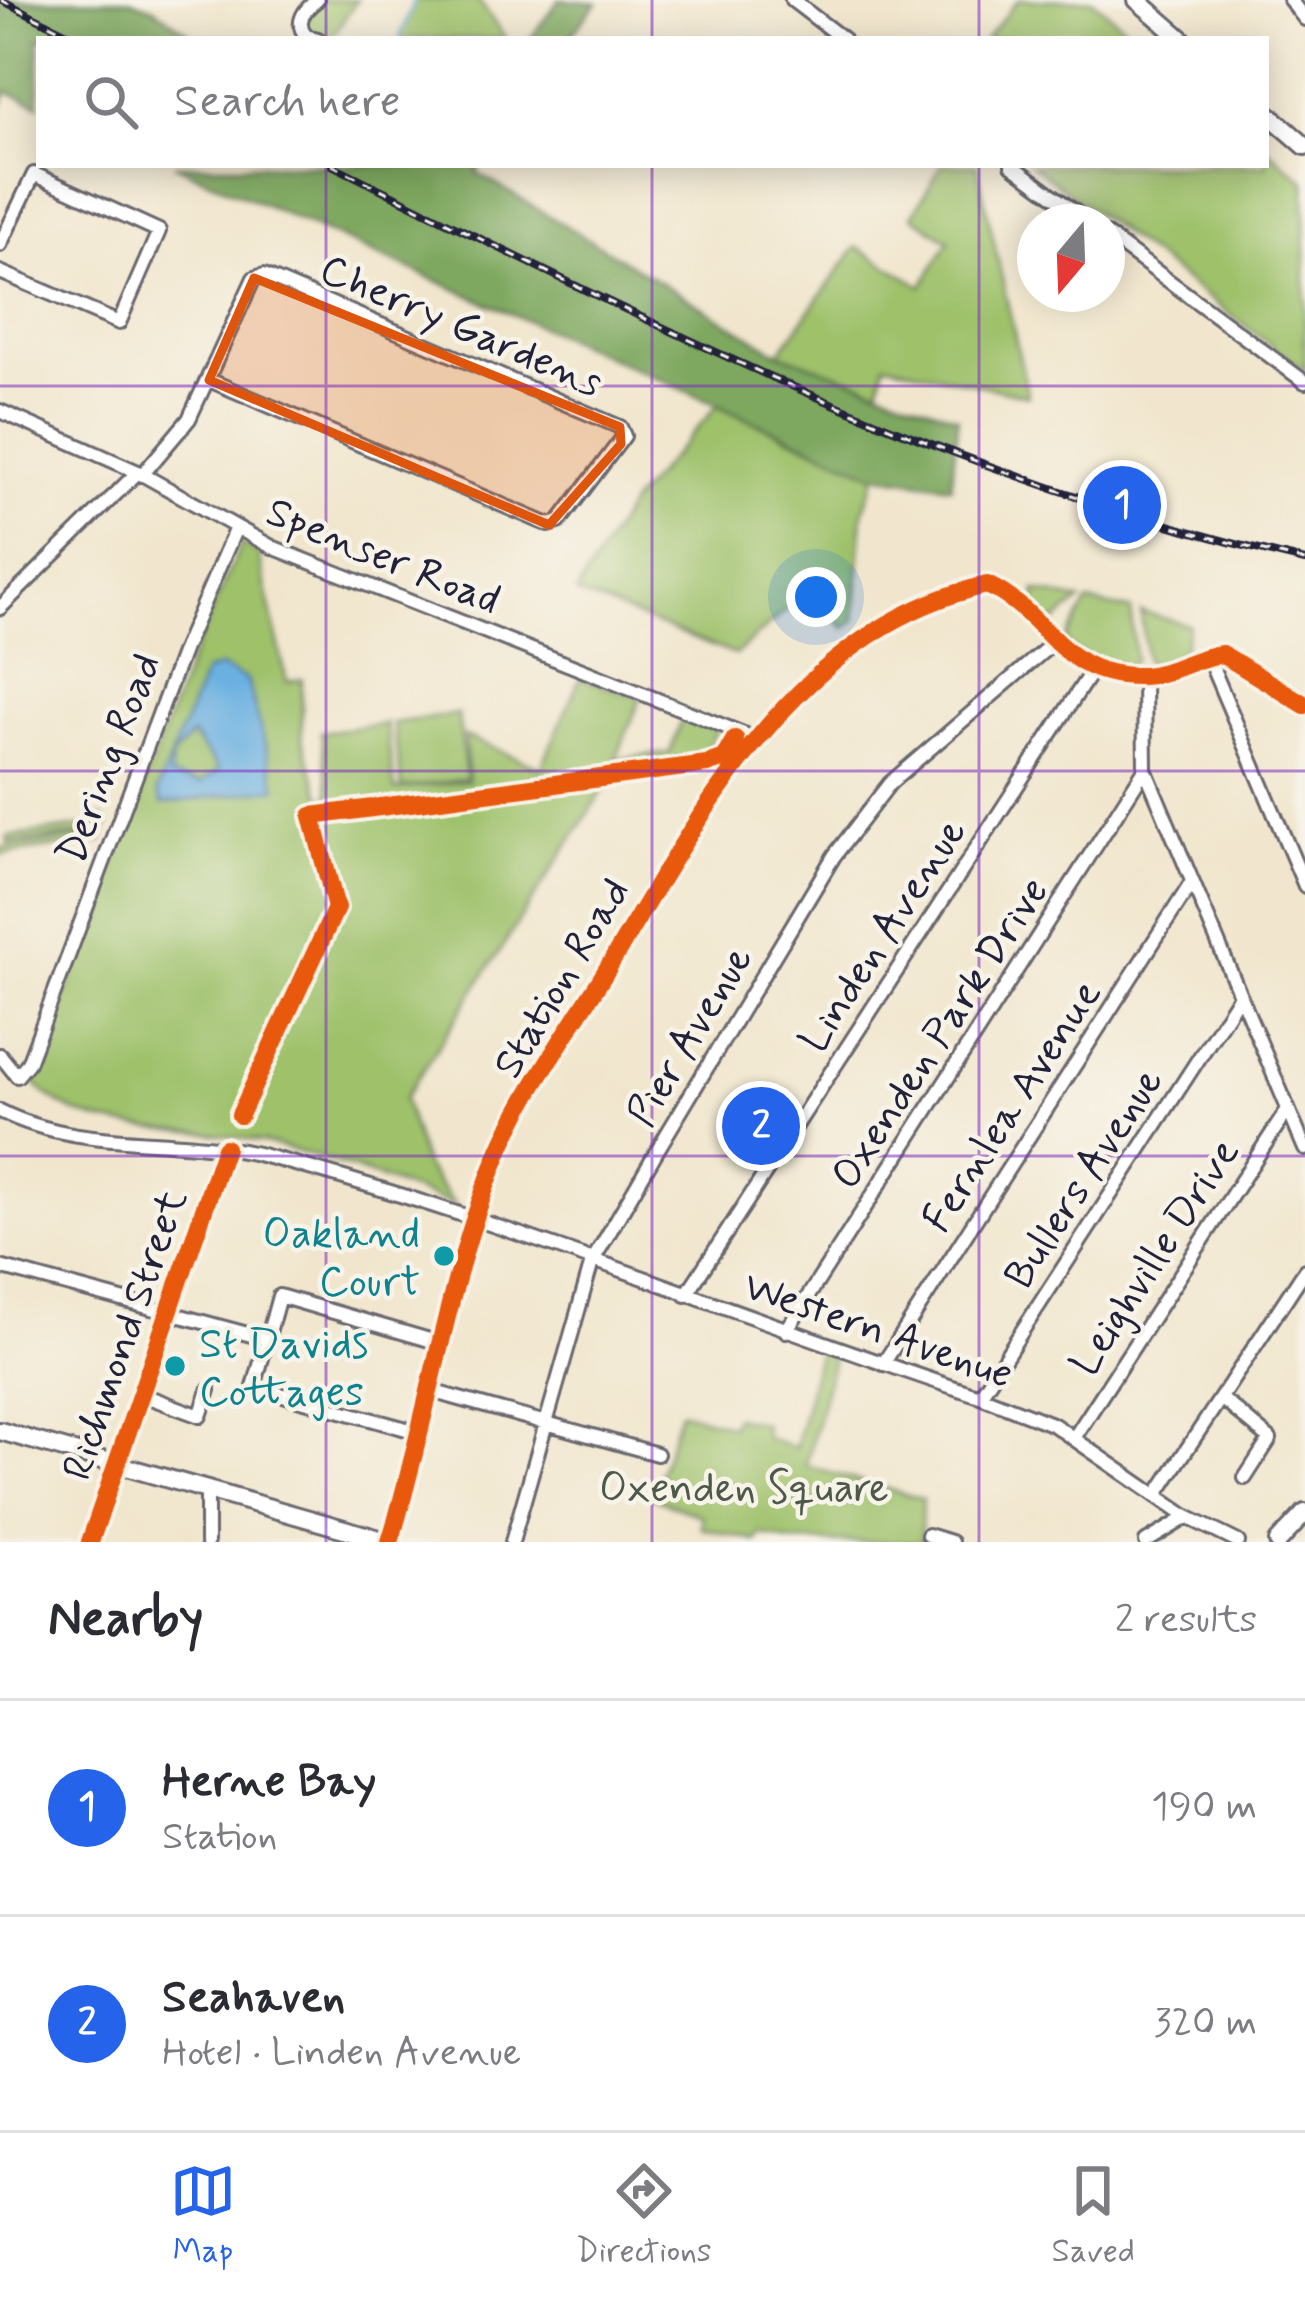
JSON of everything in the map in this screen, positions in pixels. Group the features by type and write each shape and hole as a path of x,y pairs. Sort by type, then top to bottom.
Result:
{"main road":[{"path":"1137,0 1179,36"},
{"path":"1269,115 1305,146"},
{"path":"0,1431 390,1542"},
{"path":"1277,1542 1305,1513"}],"street":[{"path":"306,36 301,24 305,9 316,0"},
{"path":"792,0 839,36"},
{"path":"1290,0 1305,19"},
{"path":"1016,168 1065,204"},
{"path":"0,245 34,174 159,231 118,323 0,272"},
{"path":"1125,248 1305,382"},
{"name":"Cherry Gardens","path":"0,608 140,474 189,418 254,278 264,275 620,427 623,436 559,523 549,525 209,380"},
{"name":"Spenser Road","path":"0,411 140,474 235,530 754,738"},
{"name":"Dering Road","path":"0,1055 17,1076 28,1063 184,648 235,530"},
{"name":"Station Road","path":"390,1542 475,1221 505,1138 702,812 754,738 837,662 880,632 929,605 987,585 1017,603 1052,643"},
{"path":"1052,643 1093,669 1144,676 1222,654 1305,705"},
{"name":"Pier Avenue","path":"512,1542 592,1262 834,856 890,783 1052,643"},
{"path":"1207,656 1305,886"},
{"name":"Linden Avenue","path":"686,1295 1093,669"},
{"path":"1144,676 1145,769 1305,1149"},
{"name":"Oxenden Park Drive","path":"786,1331 1145,769"},
{"name":"Fernlea Avenue","path":"883,1364 1192,882"},
{"name":"Bullers Avenue","path":"980,1396 1240,994"},
{"name":"Leighville Drive","path":"1074,1438 1288,1109"},
{"name":"Western Avenue","path":"0,1111 40,1126 264,1155 475,1221 980,1396 1074,1438 1187,1517 1238,1542"},
{"name":"Richmond Street","path":"90,1542 225,1148"},
{"path":"0,1267 266,1340"},
{"path":"1156,1496 1305,1270"},
{"path":"421,1433 254,1387 279,1296 443,1344"},
{"path":"143,1395 200,1417 209,1390"},
{"path":"431,1391 656,1454"},
{"path":"1222,1399 1270,1439 1245,1478"},
{"path":"207,1489 207,1542"},
{"path":"1146,1542 1187,1517"},
{"path":"928,1535 951,1542"}],"highlighted area":[{"path":"254,278 620,427 621,444 549,525 209,380"}],"green space":[{"path":"0,0 130,0 152,7 194,36 36,36 36,104 8,92 0,108"},
{"path":"317,0 357,0 332,36 306,36 305,9"},
{"path":"415,0 478,0 504,36 400,36"},
{"path":"559,0 597,3 570,36 532,36"},
{"path":"1018,0 1093,0 1135,36 988,36"},
{"path":"1269,151 1305,181 1305,371 1125,235 1125,204 1084,204 1036,168 1269,168"},
{"path":"181,168 480,168 477,173 779,353 958,417 951,486 876,475"},
{"path":"940,168 978,168 1028,396 885,363 879,391 779,353 856,247 922,286 949,241 912,216"},
{"path":"717,406 876,475 863,512 855,621 845,628 807,592 735,655 576,593 630,504"},
{"path":"241,544 258,552 287,682 302,679 302,739 322,798 330,797 321,732 386,724 395,790 468,781 465,736 541,768 580,678 641,698 616,759 670,753 683,716 717,730 704,754 612,777 404,1099 424,1165 455,1206 270,1144 104,1122 55,1101 33,1082 188,665"},
{"path":"1036,591 1080,601 1049,627 1034,612"},
{"path":"1088,602 1131,610 1135,660 1130,665 1096,661 1069,647 1066,639"},
{"path":"1141,612 1189,625 1182,655 1155,665 1146,662"},
{"path":"458,714 466,779 402,788 393,723"},
{"path":"102,817 108,824 104,832 8,843 7,837 87,826"},
{"path":"102,835 102,841 0,855 0,848"},
{"name":"Oxenden Square","path":"819,1350 834,1355 806,1466 922,1499 921,1542 790,1542 760,1534 757,1541 702,1528 702,1516 652,1497 680,1411 731,1426 735,1417 764,1424 765,1438 795,1448"}],"water":[{"path":"220,667 247,680 277,788 162,804 157,791 205,672","holes":["192,735 219,770 200,784 170,777 172,757"]}],"waterway":[{"path":"400,36 415,0"}],"railway":[{"path":"1,0 73,36"},
{"path":"338,168 689,339 927,442 1175,527 1305,561"}],"cycle path":[{"path":"390,1542 463,1257 504,1140 714,796 805,687 859,643 919,608 987,585 1091,667 1142,676 1222,654 1305,705"},
{"path":"240,1115 336,908 312,816 707,764 724,758 735,739"},
{"path":"90,1542 225,1148"}],"place":[{"name":"Herne Bay","path":"1122,505"},
{"name":"Seahaven","path":"761,1126"},
{"name":"Oakland Court","path":"444,1256"},
{"name":"St Davids Cottages","path":"175,1366"}]}
